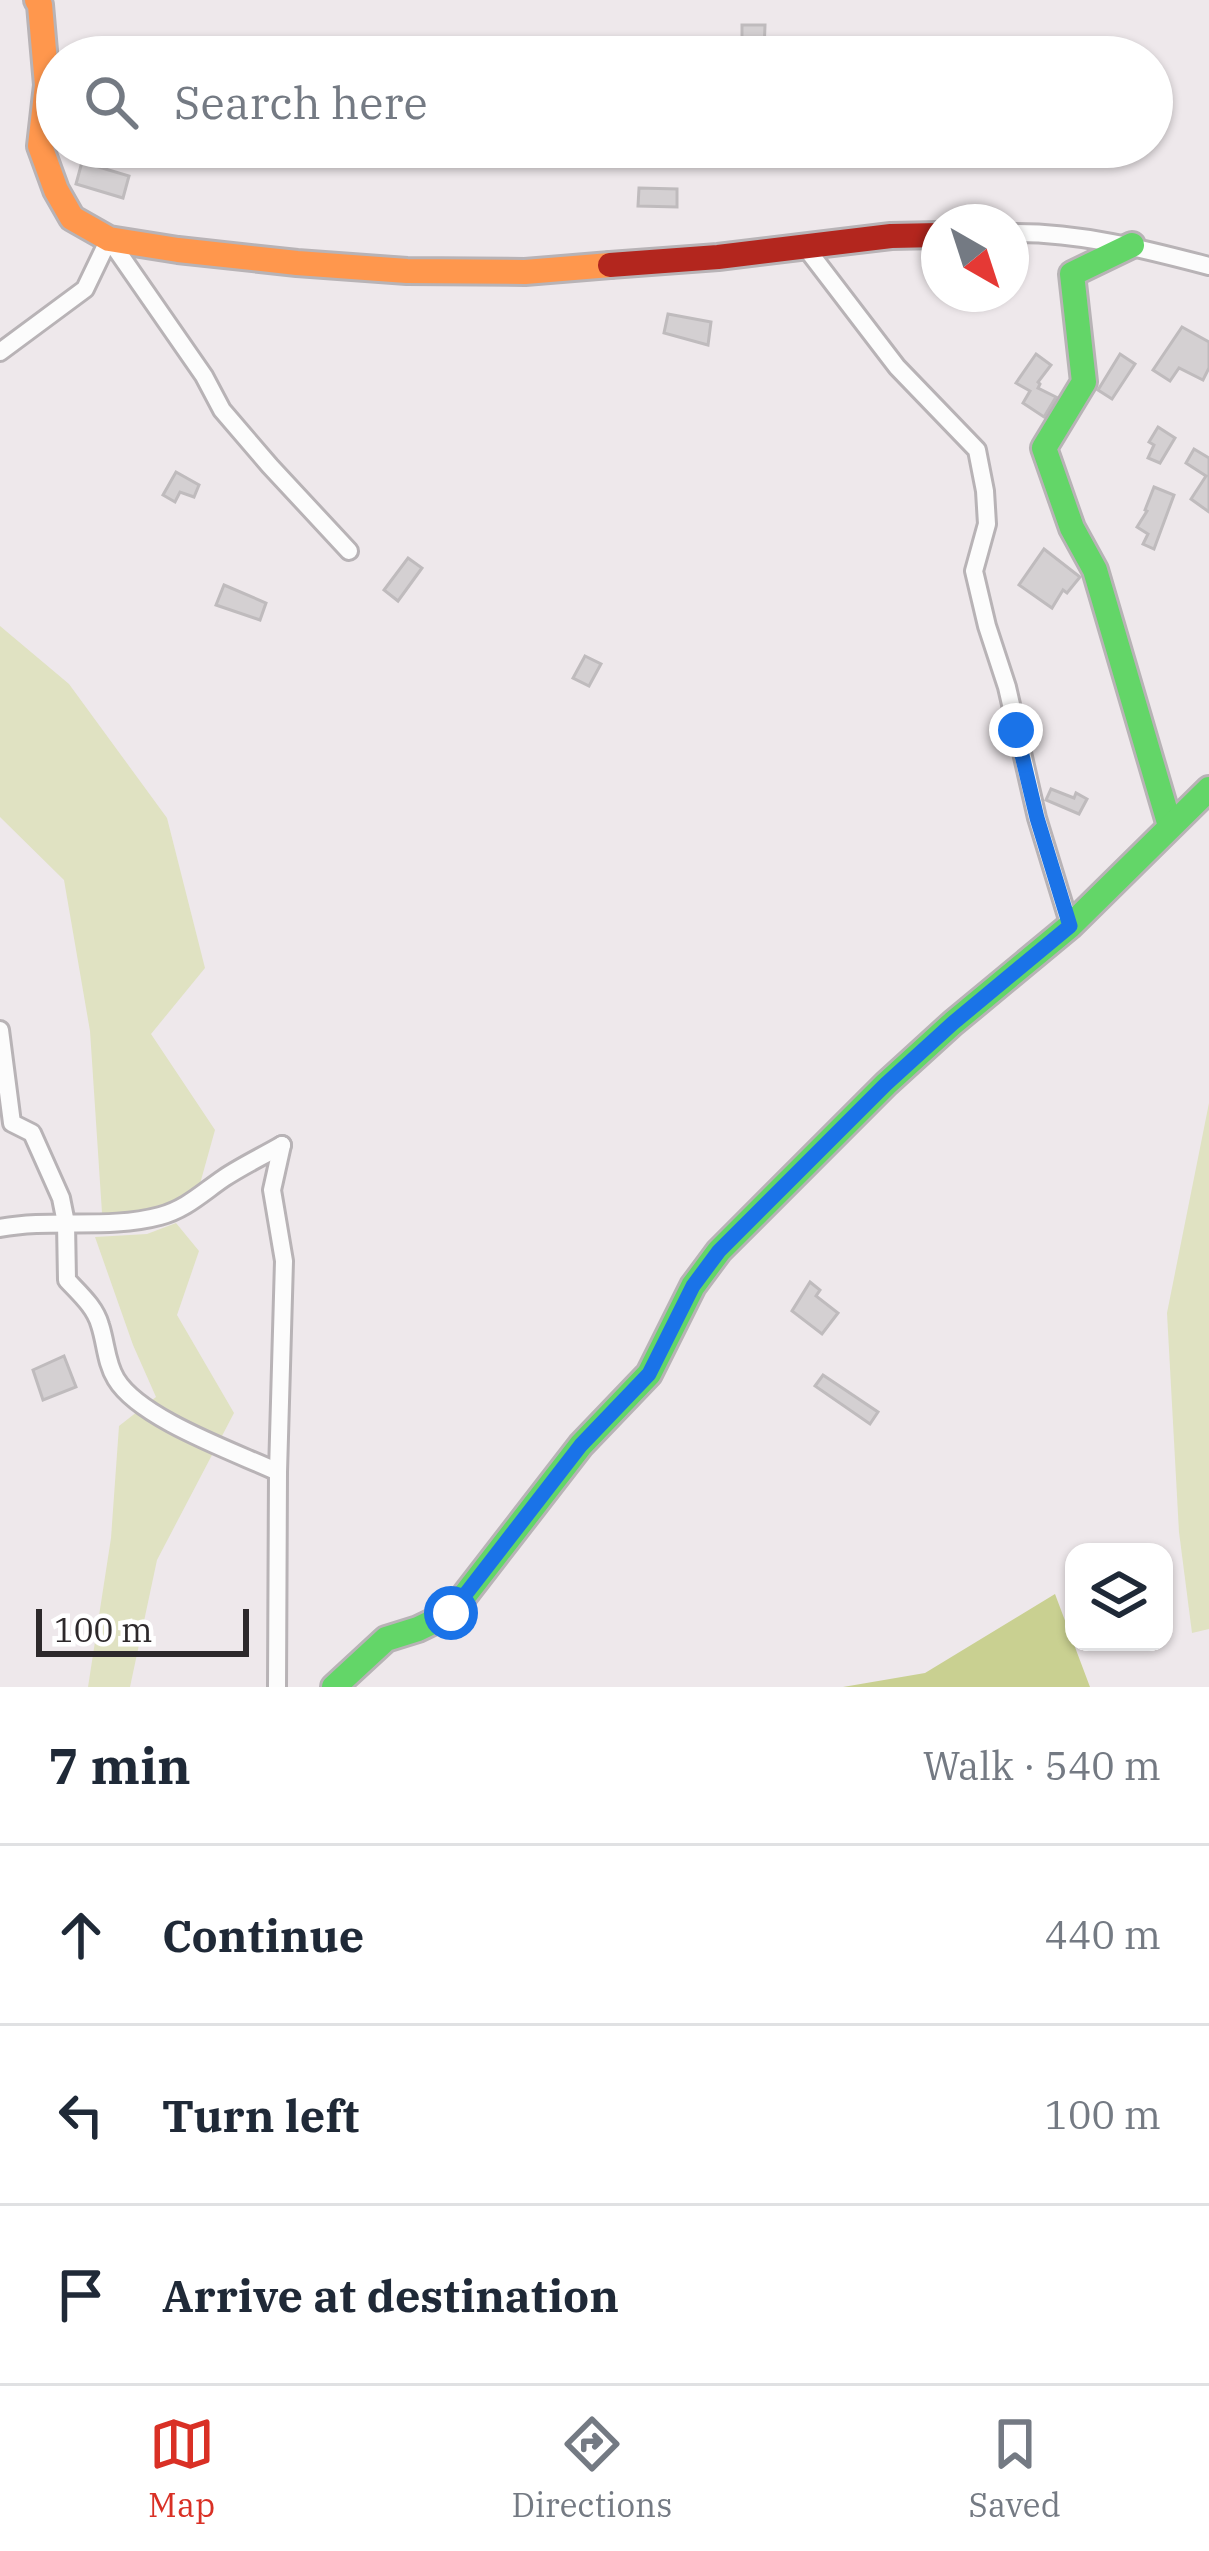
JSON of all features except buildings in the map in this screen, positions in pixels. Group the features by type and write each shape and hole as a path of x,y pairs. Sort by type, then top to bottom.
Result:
{"street":[{"path":"37,0 42,36"},
{"path":"48,168 72,218 109,239 407,272 524,272 921,235"},
{"path":"1029,233 1132,245 1209,266"},
{"path":"0,352 85,289 109,239"},
{"path":"109,239 223,410 349,551"},
{"path":"1132,245 1072,274 1084,382 1044,448 1072,528 1095,570 1171,826"},
{"path":"806,248 897,368 977,450 986,524 974,571 1037,818 1070,926"},
{"path":"334,1687 386,1639 451,1613 581,1445 649,1374 693,1286 719,1251 886,1084 1070,926 1209,789"},
{"path":"0,1030 11,1123 32,1133 61,1198 67,1280 94,1310 119,1385 166,1420 278,1472"},
{"path":"0,1228 141,1221 164,1215 187,1207 224,1178 281,1145 272,1190 284,1261 277,1687"}],"shaded area":[{"path":"0,626 69,684 167,818 205,968 151,1034 215,1130 198,1191 151,1214 102,1213 90,1031 64,880 0,817"},
{"path":"1209,1103 1209,1629 1192,1633 1179,1532 1167,1313"},
{"path":"176,1223 199,1251 177,1315 234,1413 157,1560 130,1687 88,1687 111,1538 119,1426 156,1397 95,1237 147,1234"},
{"path":"1055,1594 1065,1621 1065,1651 1076,1651 1090,1687 843,1687 925,1673"}],"traffic: fast":[{"path":"1132,245 1072,274 1084,382 1044,448 1072,528 1095,570 1170,826"},
{"path":"334,1687 386,1639 451,1613 581,1445 649,1374 693,1286 719,1251 886,1084 1070,926 1209,789"}],"traffic: slow":[{"path":"37,0 43,36"},
{"path":"48,168 72,218 109,239 297,263 407,271 525,272 610,265"}],"traffic: jam":[{"path":"610,265 921,235"}],"route":[{"path":"451,1613 581,1445 649,1374 693,1286 719,1251 886,1084 1070,926 1016,730"}]}
